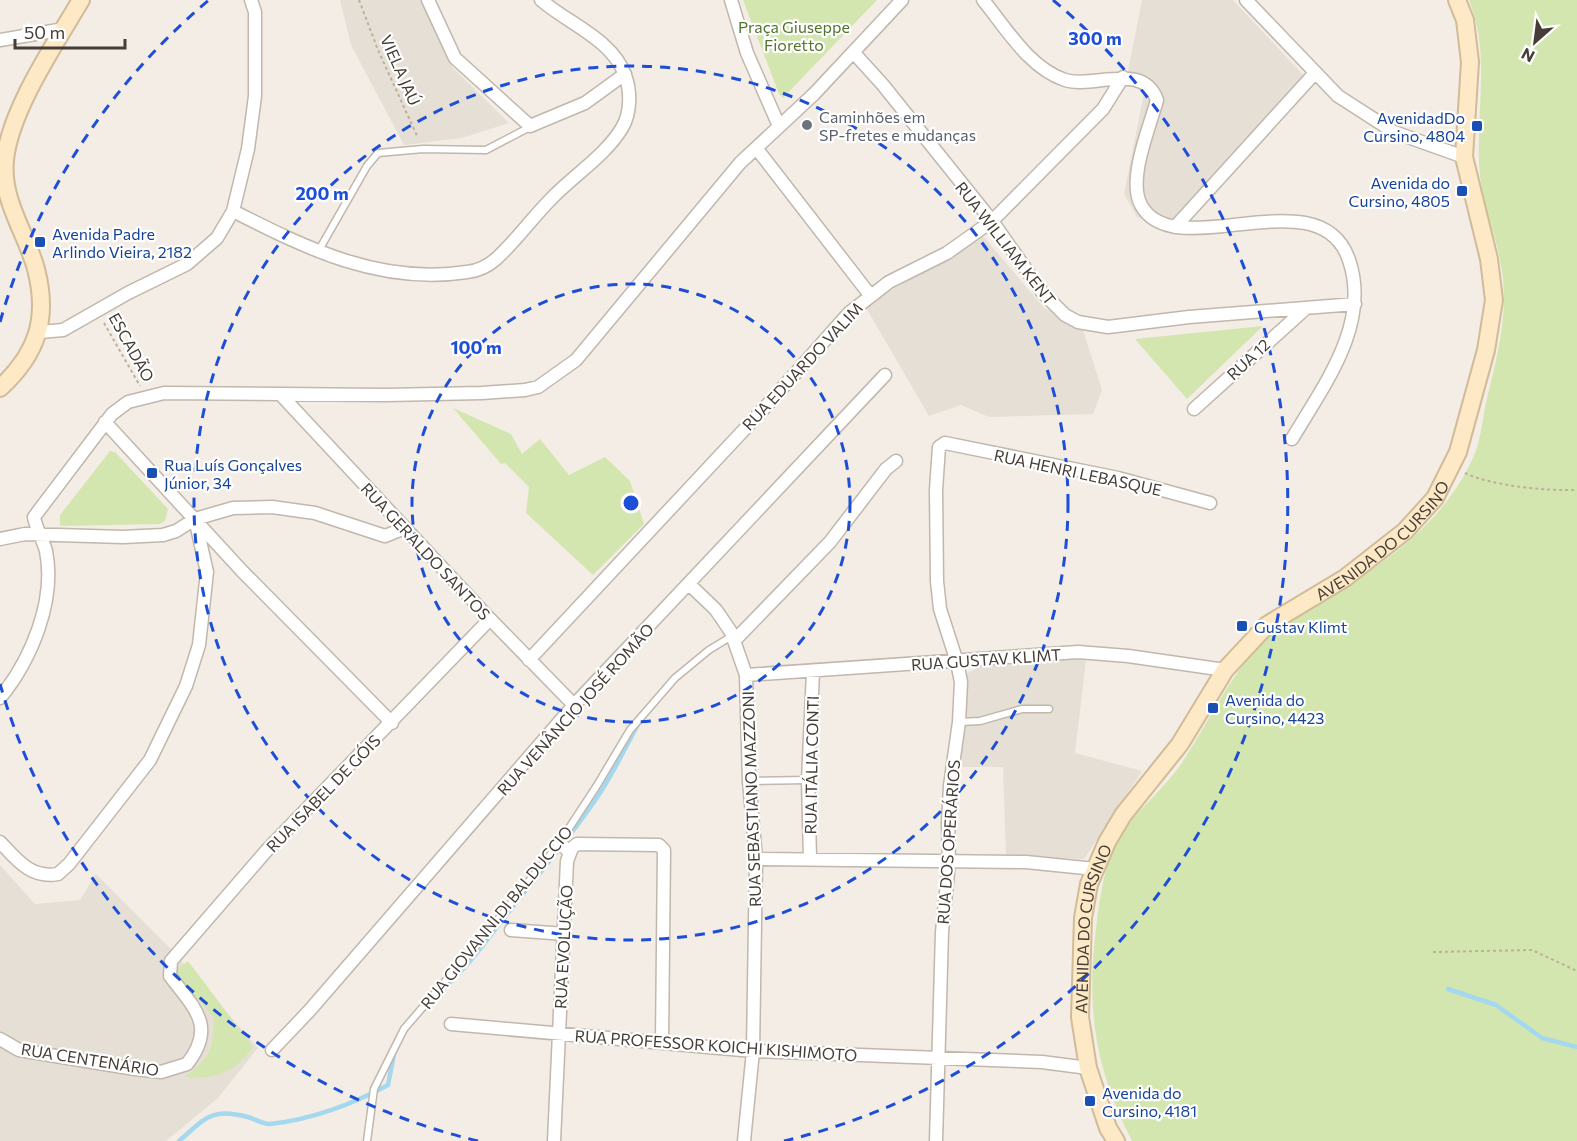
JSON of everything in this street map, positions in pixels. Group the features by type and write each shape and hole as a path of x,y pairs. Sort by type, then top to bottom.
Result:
{"main road":[{"path":"0,388 16,373 40,332 41,307 36,269 11,209 6,183 5,160 11,133 21,107 81,0"},
{"name":"AVENIDA DO CURSINO","path":"1116,1141 1108,1128 1088,1068 1080,1017 1083,918 1095,869 1123,815 1180,744 1225,670 1267,625 1345,578 1405,531 1435,498 1452,467 1486,350 1494,300 1489,259 1464,157 1470,62 1465,20 1457,0"}],"street":[{"path":"40,332 63,330 187,264 217,238 233,211 248,149 255,96 255,12 251,0"},
{"path":"428,0 455,58 530,126 585,103 625,74"},
{"path":"233,211 318,253 352,263 412,274 455,274 482,268 495,260 551,198 599,155 623,127 628,112 629,97 625,74 613,55 541,0"},
{"path":"731,0 747,53 779,126"},
{"path":"0,698 25,660 43,610 48,575 46,552 34,516 105,422 128,402 164,393 281,395 482,393 538,387 576,360 716,190 854,53 903,0"},
{"path":"983,0 1025,51 1049,72 1066,80 1084,83 1123,77 1137,81 1150,89 1157,100 1137,174 1137,196 1148,214 1175,227 1198,229 1286,220 1312,224 1334,237 1347,253 1356,280 1355,304 1345,343 1292,439"},
{"path":"1246,0 1314,74 1338,96 1394,132 1464,157"},
{"path":"0,40 64,30"},
{"name":"RUA WILLIAM KENT","path":"854,53 883,84 992,222 1050,302 1065,315 1089,325 1108,327 1190,317 1304,310 1355,304"},
{"path":"1175,227 1314,74"},
{"name":"RUA EDUARDO VALIM","path":"529,660 849,314 870,295 947,253 992,222 1103,109 1123,77"},
{"path":"756,149 870,295"},
{"name":"RUA 12","path":"1194,409 1304,310"},
{"name":"RUA VENÂNCIO JOSÉ ROMÃO","path":"272,1050 318,1001 574,705 885,375"},
{"name":"RUA GERALDO SANTOS","path":"281,395 490,619 574,705"},
{"path":"105,422 195,519 392,723"},
{"name":"RUA HENRI LEBASQUE","path":"945,442 1118,478 1210,503"},
{"name":"RUA DOS OPERÁRIOS","path":"936,1141 942,932 949,862 950,786 959,722 961,682 940,609 937,581 936,490 939,447 945,442"},
{"path":"734,638 830,542 886,469 896,461"},
{"path":"0,539 25,534 123,537 163,535 176,531 195,519 233,508 272,507 315,513 385,537 405,528"},
{"path":"0,842 26,868 41,875 58,874 150,760 186,686 199,645 207,572 195,519"},
{"name":"RUA SEBASTIANO MAZZONI","path":"689,584 716,610 734,638 746,675 749,781 756,859 753,1051 744,1141"},
{"name":"RUA ISABEL DE GÓIS","path":"170,975 171,960 267,850 490,619"},
{"name":"RUA GUSTAV KLIMT","path":"746,675 1077,652 1128,656 1225,670"},
{"name":"RUA ITÁLIA CONTI","path":"810,858 808,780 813,672"},
{"path":"559,843 569,857 581,843 662,847 665,858 662,1041"},
{"name":"RUA EVOLUÇÃO","path":"554,1141 569,857"},
{"path":"756,859 1026,862 1095,869"},
{"path":"511,930 565,934"},
{"name":"RUA CENTENÁRIO","path":"0,1039 19,1050 161,1072 177,1069 187,1064 195,1054 203,1031 192,1002 170,975"},
{"name":"RUA PROFESSOR KOICHI KISHIMOTO","path":"451,1024 662,1041 753,1051 1042,1062 1088,1068"}],"lane":[{"path":"318,253 373,158 384,152 423,149 486,150 530,126"},
{"name":"RUA GIOVANNI DI BALDUCCIO","path":"367,1141 374,1089 404,1029 477,945 559,843 630,730 675,678 709,650 734,638"},
{"path":"959,722 980,721 1022,708 1049,709"},
{"path":"749,781 808,780"}],"path":[{"name":"VIELA JAÚ","path":"359,0 378,50 423,149"},
{"name":"ESCADÃO","path":"97,310 145,396"},
{"path":"1466,474 1511,485 1577,490"},
{"path":"1433,952 1532,950 1577,971"}],"shaded area":[{"path":"340,0 423,0 453,68 509,123 462,138 404,145 351,45"},
{"path":"1142,0 1233,0 1304,76 1166,228 1137,217 1124,194 1145,88 1128,71"},
{"path":"983,236 1044,308 1081,324 1102,390 1093,414 989,417 961,405 929,416 865,306"},
{"path":"1074,657 1086,660 1075,753 1142,771 1084,859 1006,856 1003,767 960,767 966,674 984,664"},
{"path":"0,865 35,904 80,900 96,874 170,948 258,1048 218,1098 166,1141 0,1141"}],"green space":[{"name":"Praça Giuseppe Fioretto","path":"743,0 877,0 783,98 779,94"},
{"path":"1469,0 1577,0 1577,1141 1132,1141 1118,1112 1100,1056 1093,1002 1092,974 1098,912 1105,873 1119,837 1133,818 1176,771 1232,680 1255,650 1279,628 1385,560 1426,525 1459,483 1477,446 1500,337 1504,301 1501,265 1480,176 1480,43"},
{"path":"1263,326 1187,399 1135,339"},
{"path":"453,408 511,434 522,454 540,439 569,475 605,457 630,481 644,524 593,575 526,513 529,487 505,463 501,464"},
{"path":"110,451 115,452 168,509 165,521 159,524 60,526 60,515"},
{"path":"188,961 253,1047 231,1069 215,1076 185,1077 200,1064 211,1046 214,1018 174,971"}],"waterway":[{"path":"439,992 477,953 579,823 605,784 640,721"},
{"path":"1448,989 1496,1005 1542,1038 1577,1047"},
{"path":"179,1141 203,1121 217,1114 236,1114 270,1124 300,1119 346,1105 388,1085 394,1054"}],"place":[{"name":"Caminhões em SP-fretes e mudanças","path":"807,125"},
{"name":"AvenidadDo Cursino, 4804","path":"1477,126"},
{"name":"Avenida do Cursino, 4805","path":"1462,191"},
{"name":"Avenida Padre Arlindo Vieira, 2182","path":"40,242"},
{"name":"Rua Luís Gonçalves Júnior, 34","path":"152,473"},
{"name":"Gustav Klimt","path":"1242,626"},
{"name":"Avenida do Cursino, 4423","path":"1213,708"},
{"name":"Avenida do Cursino, 4181","path":"1090,1101"}]}
